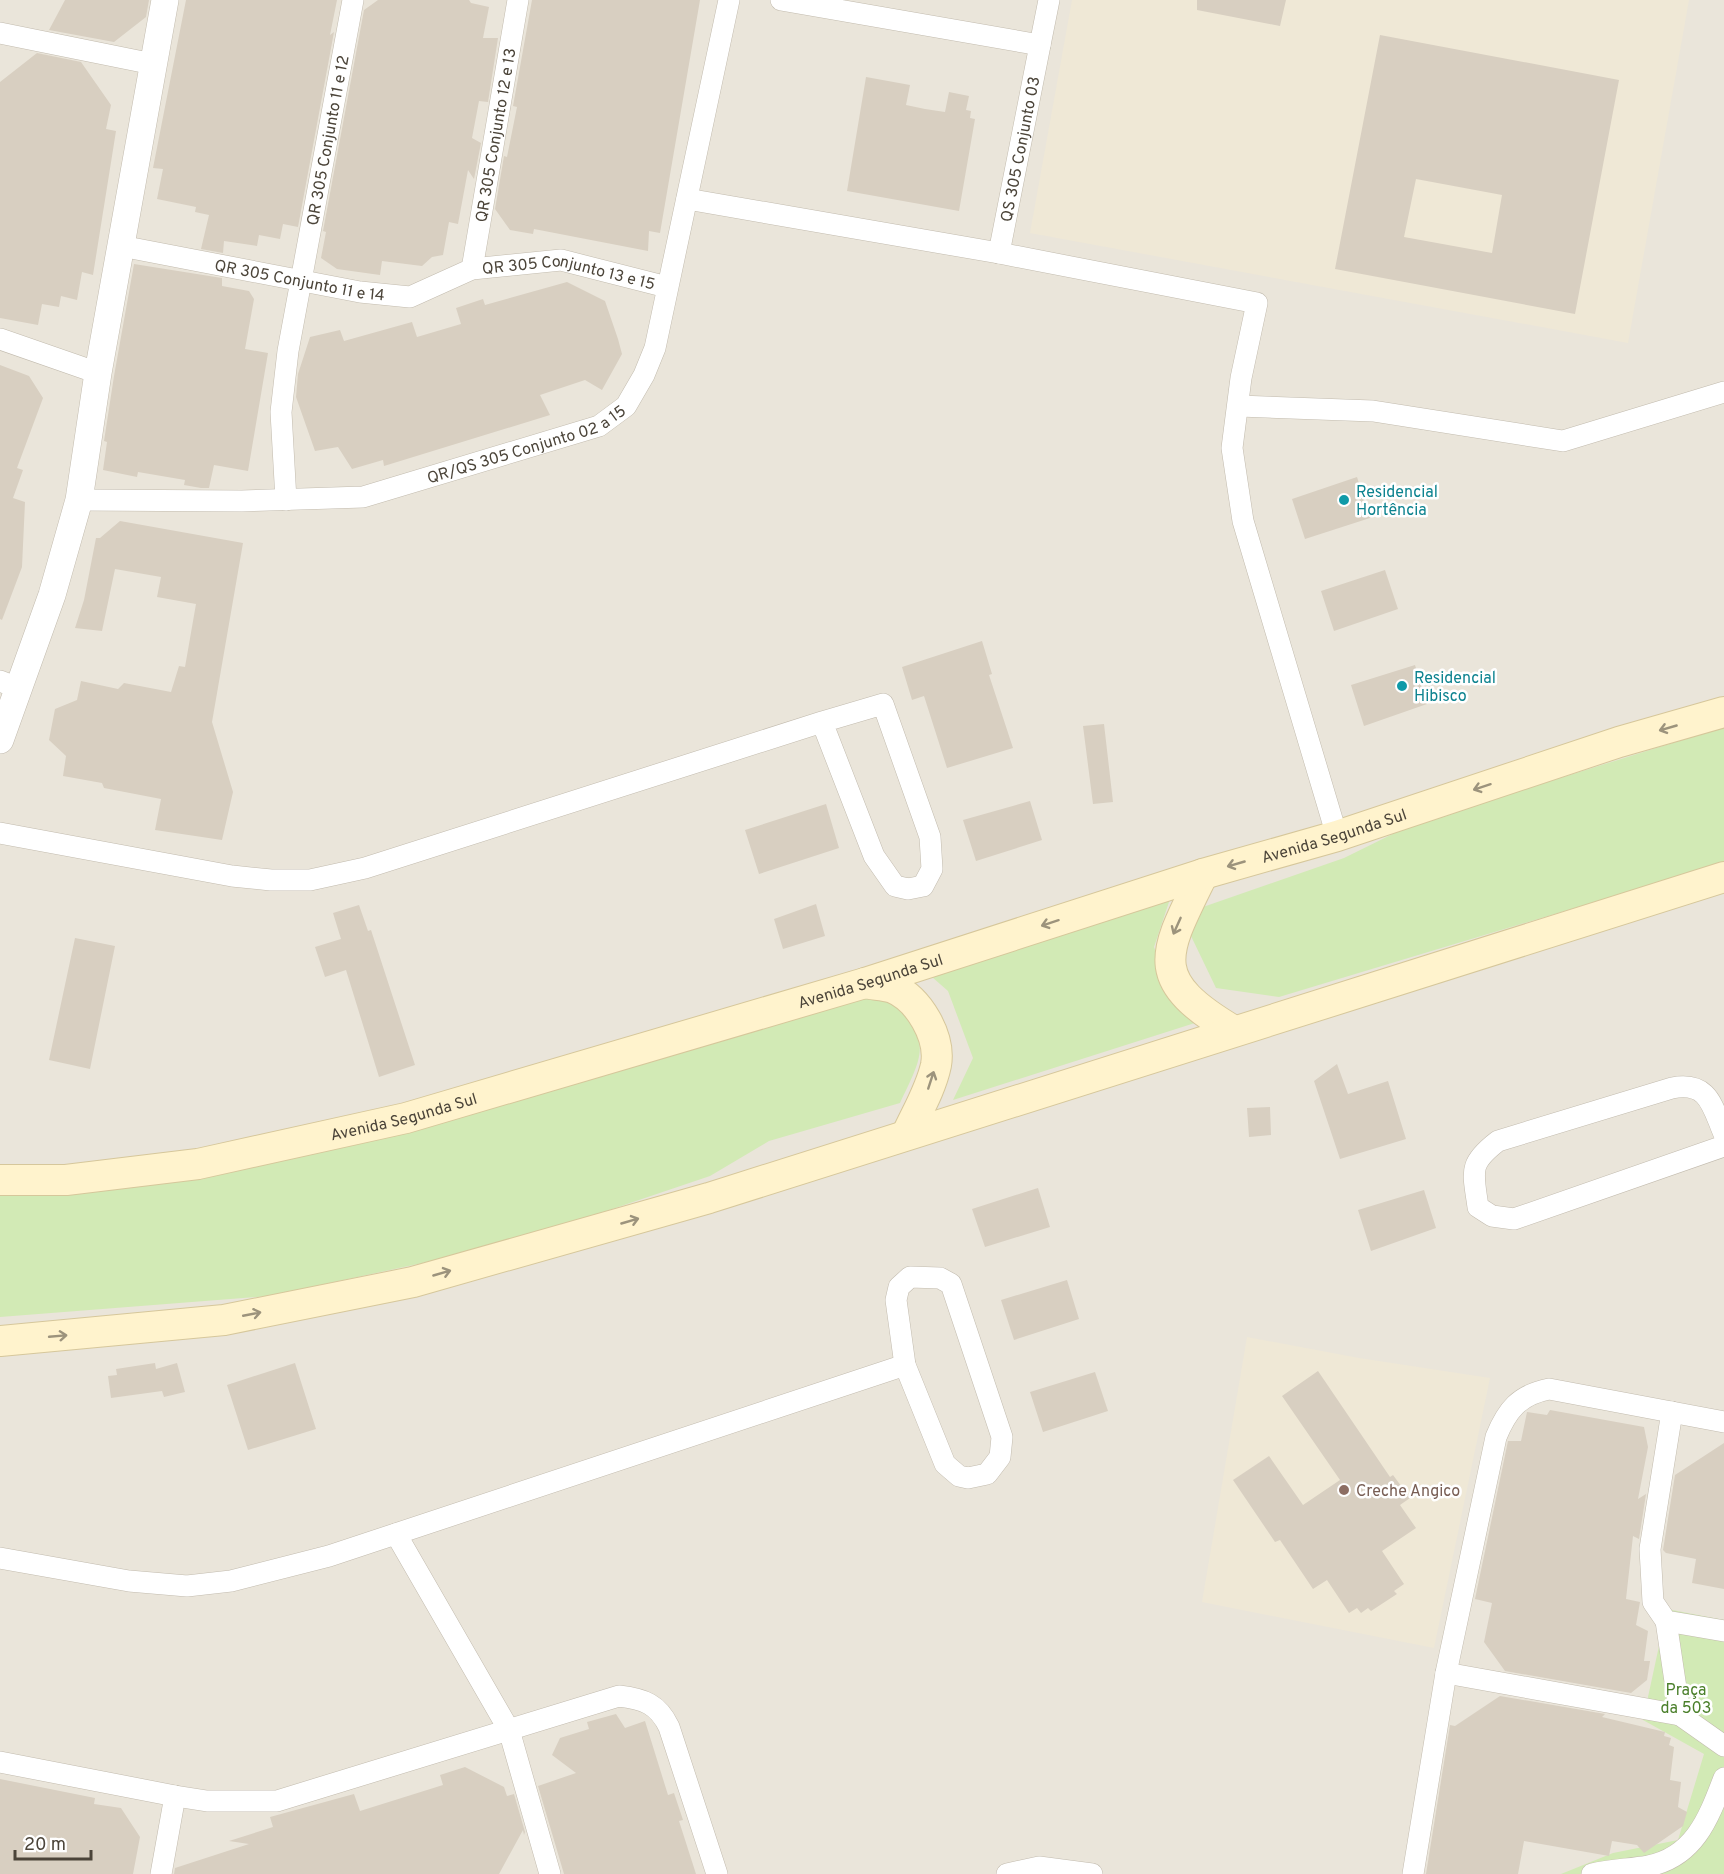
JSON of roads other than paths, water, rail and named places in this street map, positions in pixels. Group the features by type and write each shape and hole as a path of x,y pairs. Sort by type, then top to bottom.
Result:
{"main road":[{"name":"Avenida Segunda Sul","path":"0,1180 66,1180 198,1164 406,1118 865,983 1203,874 1337,836 1619,742 1724,712"},
{"path":"1203,874 1171,941 1169,966 1181,991 1194,1005 1234,1031"},
{"path":"0,1341 224,1320 413,1282 709,1198 1724,877"},
{"path":"865,983 894,988 920,1010 936,1037 936,1063 928,1088 907,1134"}],"street":[{"path":"0,740 9,685 52,595 79,500 99,373 165,0"},
{"name":"QR 305 Conjunto 11 e 12","path":"286,500 281,412 288,351 353,0"},
{"name":"QR 305 Conjunto 12 e 13","path":"472,269 518,0"},
{"name":"QR/QS 305 Conjunto 02 a 15","path":"79,500 286,500 363,497 599,426 626,406 644,375 655,348 729,0"},
{"path":"781,0 879,9 1040,45"},
{"name":"QS 305 Conjunto 03","path":"999,253 1049,0"},
{"path":"0,33 153,64"},
{"path":"687,199 999,253 1257,303 1241,378 1232,448 1243,521 1337,836"},
{"name":"QR 305 Conjunto 11 e 14","path":"121,246 360,292 410,297 472,269"},
{"name":"QR 305 Conjunto 13 e 15","path":"472,269 561,260 667,287"},
{"path":"0,339 99,373"},
{"path":"1239,406 1373,411 1563,441 1724,392"},
{"path":"0,833 232,876 310,880 365,868 822,722 883,704 930,837 932,869 923,886 908,889 895,886 874,856 822,722"},
{"path":"1724,1134 1707,1095 1695,1087 1672,1088 1498,1141 1479,1156 1473,1175 1478,1207 1492,1216 1514,1220 1724,1146"},
{"path":"910,1277 940,1278 951,1284 1002,1437 1000,1457 987,1474 968,1478 959,1476 945,1464 905,1365 896,1300 899,1287 910,1277"},
{"path":"0,1558 129,1581 187,1586 231,1581 329,1556 905,1365"},
{"path":"1413,1874 1446,1673 1496,1437 1506,1414 1519,1400 1532,1393 1549,1389 1724,1422"},
{"path":"1672,1412 1650,1549 1653,1602 1666,1621 1680,1715"},
{"path":"396,1534 509,1730 550,1874"},
{"path":"1666,1621 1724,1631"},
{"path":"1446,1673 1680,1715 1724,1746"},
{"path":"0,1762 207,1801 277,1800 619,1696 650,1703 662,1712 669,1727 717,1874"},
{"path":"1592,1874 1651,1865 1682,1853 1697,1837 1708,1819 1724,1778"},
{"path":"161,1874 175,1796"},
{"path":"1007,1874 1039,1867 1092,1874"}],"place":[{"name":"Residencial Hortência","path":"1344,500"},
{"name":"Residencial Hibisco","path":"1402,686"},
{"name":"Creche Angico","path":"1344,1490"}],"park label":[{"name":"Praça da 503","path":"1686,1698"}]}
